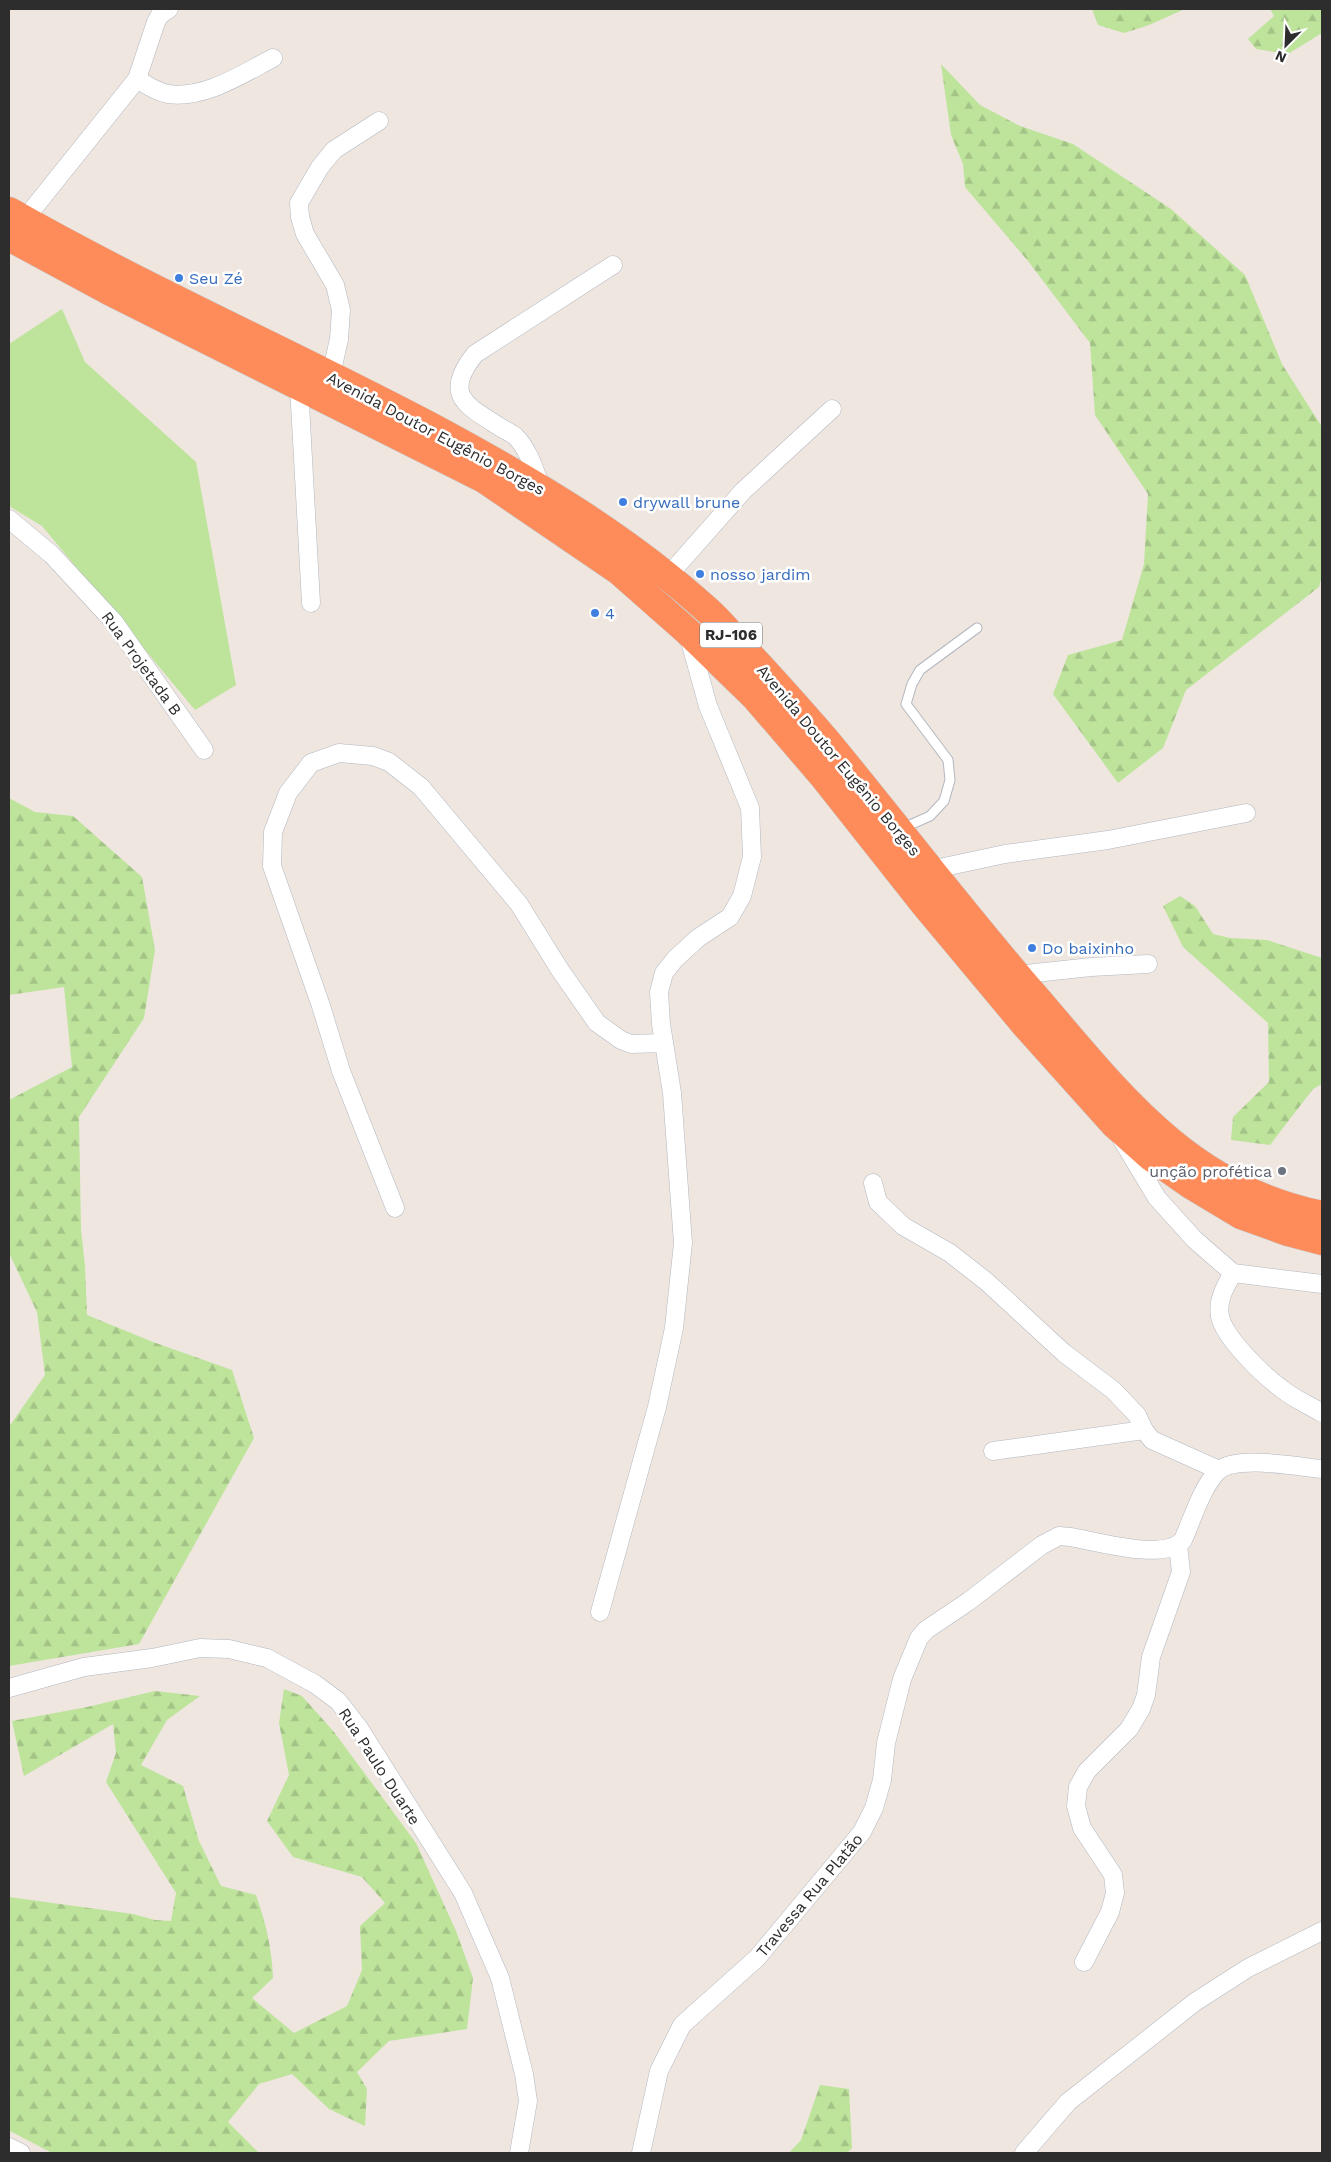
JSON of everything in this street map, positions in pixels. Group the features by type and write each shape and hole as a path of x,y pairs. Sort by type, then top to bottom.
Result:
{"highway":[{"name":"Avenida Doutor Eugênio Borges","path":"14,222 111,266 331,375 487,457 543,489 633,550 706,609 789,696 1016,975 1111,1085 1158,1133 1199,1164 1249,1192 1298,1210 1322,1215"},
{"name":"Avenida Doutor Eugênio Borges","path":"14,222 109,291 484,479 619,570 688,631 755,697 823,776 931,913 1026,1026 1114,1124 1151,1157 1191,1185 1241,1215 1288,1232 1322,1241"}],"street":[{"path":"14,222 137,79 156,22 169,9"},
{"path":"137,79 168,94 192,93 224,84 273,58"},
{"path":"331,375 339,339 340,310 335,285 305,234 299,203 320,167 334,150 379,121"},
{"path":"543,489 530,460 516,437 473,409 460,397 458,388 462,373 475,354 613,265"},
{"path":"299,386 311,603"},
{"path":"667,577 743,491 832,409"},
{"name":"Rua Projetada B","path":"9,519 52,555 114,622 204,750"},
{"path":"600,1612 658,1399 674,1328 684,1243 672,1093 664,1043 659,992 664,973 675,959 698,938 730,917 742,896 752,857 750,808 708,706 688,631"},
{"path":"395,1208 341,1071 318,997 272,866 273,832 288,793 310,763 339,754 373,756 389,762 421,787 519,904 560,970 597,1023 620,1040 631,1044 664,1043"},
{"path":"930,870 1005,854 1108,840 1246,813"},
{"path":"1016,975 1091,967 1148,964"},
{"path":"1114,1124 1136,1165 1157,1198 1195,1240 1233,1273 1322,1284"},
{"path":"873,1183 878,1202 903,1226 950,1253 987,1282 1064,1353 1113,1390 1137,1415 1144,1430 1152,1440 1219,1470"},
{"path":"1233,1273 1220,1295 1220,1316 1225,1330 1241,1350 1282,1390 1322,1413"},
{"path":"994,1451 1144,1430"},
{"path":"1084,1962 1110,1912 1115,1893 1113,1876 1082,1828 1076,1806 1078,1787 1087,1771 1129,1729 1141,1709 1146,1695 1151,1657 1164,1615 1181,1572 1178,1545 1183,1540 1211,1480 1219,1470 1227,1465 1247,1462 1322,1469"},
{"name":"Travessa Rua Platão","path":"641,2153 659,2071 682,2025 758,1958 862,1832 874,1808 882,1780 886,1742 902,1679 914,1645 926,1630 969,1601 1042,1545 1059,1536 1146,1550 1163,1550 1178,1545"},
{"name":"Rua Paulo Duarte","path":"9,1688 84,1667 152,1658 200,1648 229,1649 267,1658 315,1684 338,1701 359,1728 463,1893 500,1978 524,2074 528,2100 519,2153"},
{"path":"1024,2153 1068,2102 1194,2002 1248,1968 1322,1931"},
{"path":"9,2147 21,2153"}],"lane":[{"path":"898,830 930,816 944,801 950,780 948,760 906,704 912,684 920,670 977,628"}],"green space":[{"path":"1092,9 1185,9 1149,25 1124,33 1098,25"},
{"path":"1270,9 1322,9 1322,33 1288,54 1256,49 1248,39 1274,16"},
{"path":"941,64 980,105 1020,126 1073,144 1171,209 1245,275 1282,364 1322,427 1322,576 1319,587 1186,690 1163,748 1118,783 1053,694 1068,655 1122,640 1144,564 1148,494 1095,415 1090,343 1028,261 965,187 963,164 951,135"},
{"path":"62,309 85,362 196,462 236,685 195,710 42,526 9,506 9,344"},
{"path":"9,798 35,812 73,816 142,877 155,950 144,1018 79,1117 81,1230 87,1315 153,1342 232,1370 254,1438 139,1644 9,1666 9,1423 11,1424 45,1375 37,1312 9,1253 9,1100 72,1067 64,987 9,995"},
{"path":"1180,896 1195,906 1213,934 1230,938 1267,940 1322,958 1322,1084 1313,1089 1270,1145 1231,1140 1233,1117 1269,1082 1268,1023 1183,947 1163,906"},
{"path":"284,1689 302,1696 334,1732 416,1843 456,1931 473,1978 467,2029 389,2041 357,2072 367,2089 365,2126 329,2109 292,2074 259,2084 228,2122 259,2153 52,2153 10,2131 9,1897 171,1921 176,1893 106,1782 116,1753 113,1724 24,1776 12,1721 87,1707 155,1691 200,1696 167,1720 141,1765 183,1786 199,1841 221,1886 256,1895 268,1936 273,1978 252,1998 294,2033 347,2006 362,1970 360,1926 385,1903 362,1877 293,1857 267,1821 289,1775 279,1723"},
{"path":"820,2085 849,2089 852,2148 847,2153 789,2153 801,2140"}],"place":[{"name":"Seu Zé","path":"179,278"},
{"name":"drywall brune","path":"623,502"},
{"name":"nosso jardim","path":"700,574"},
{"name":"4","path":"595,613"},
{"name":"Do baixinho","path":"1032,948"},
{"name":"unção profética","path":"1282,1171"}]}
